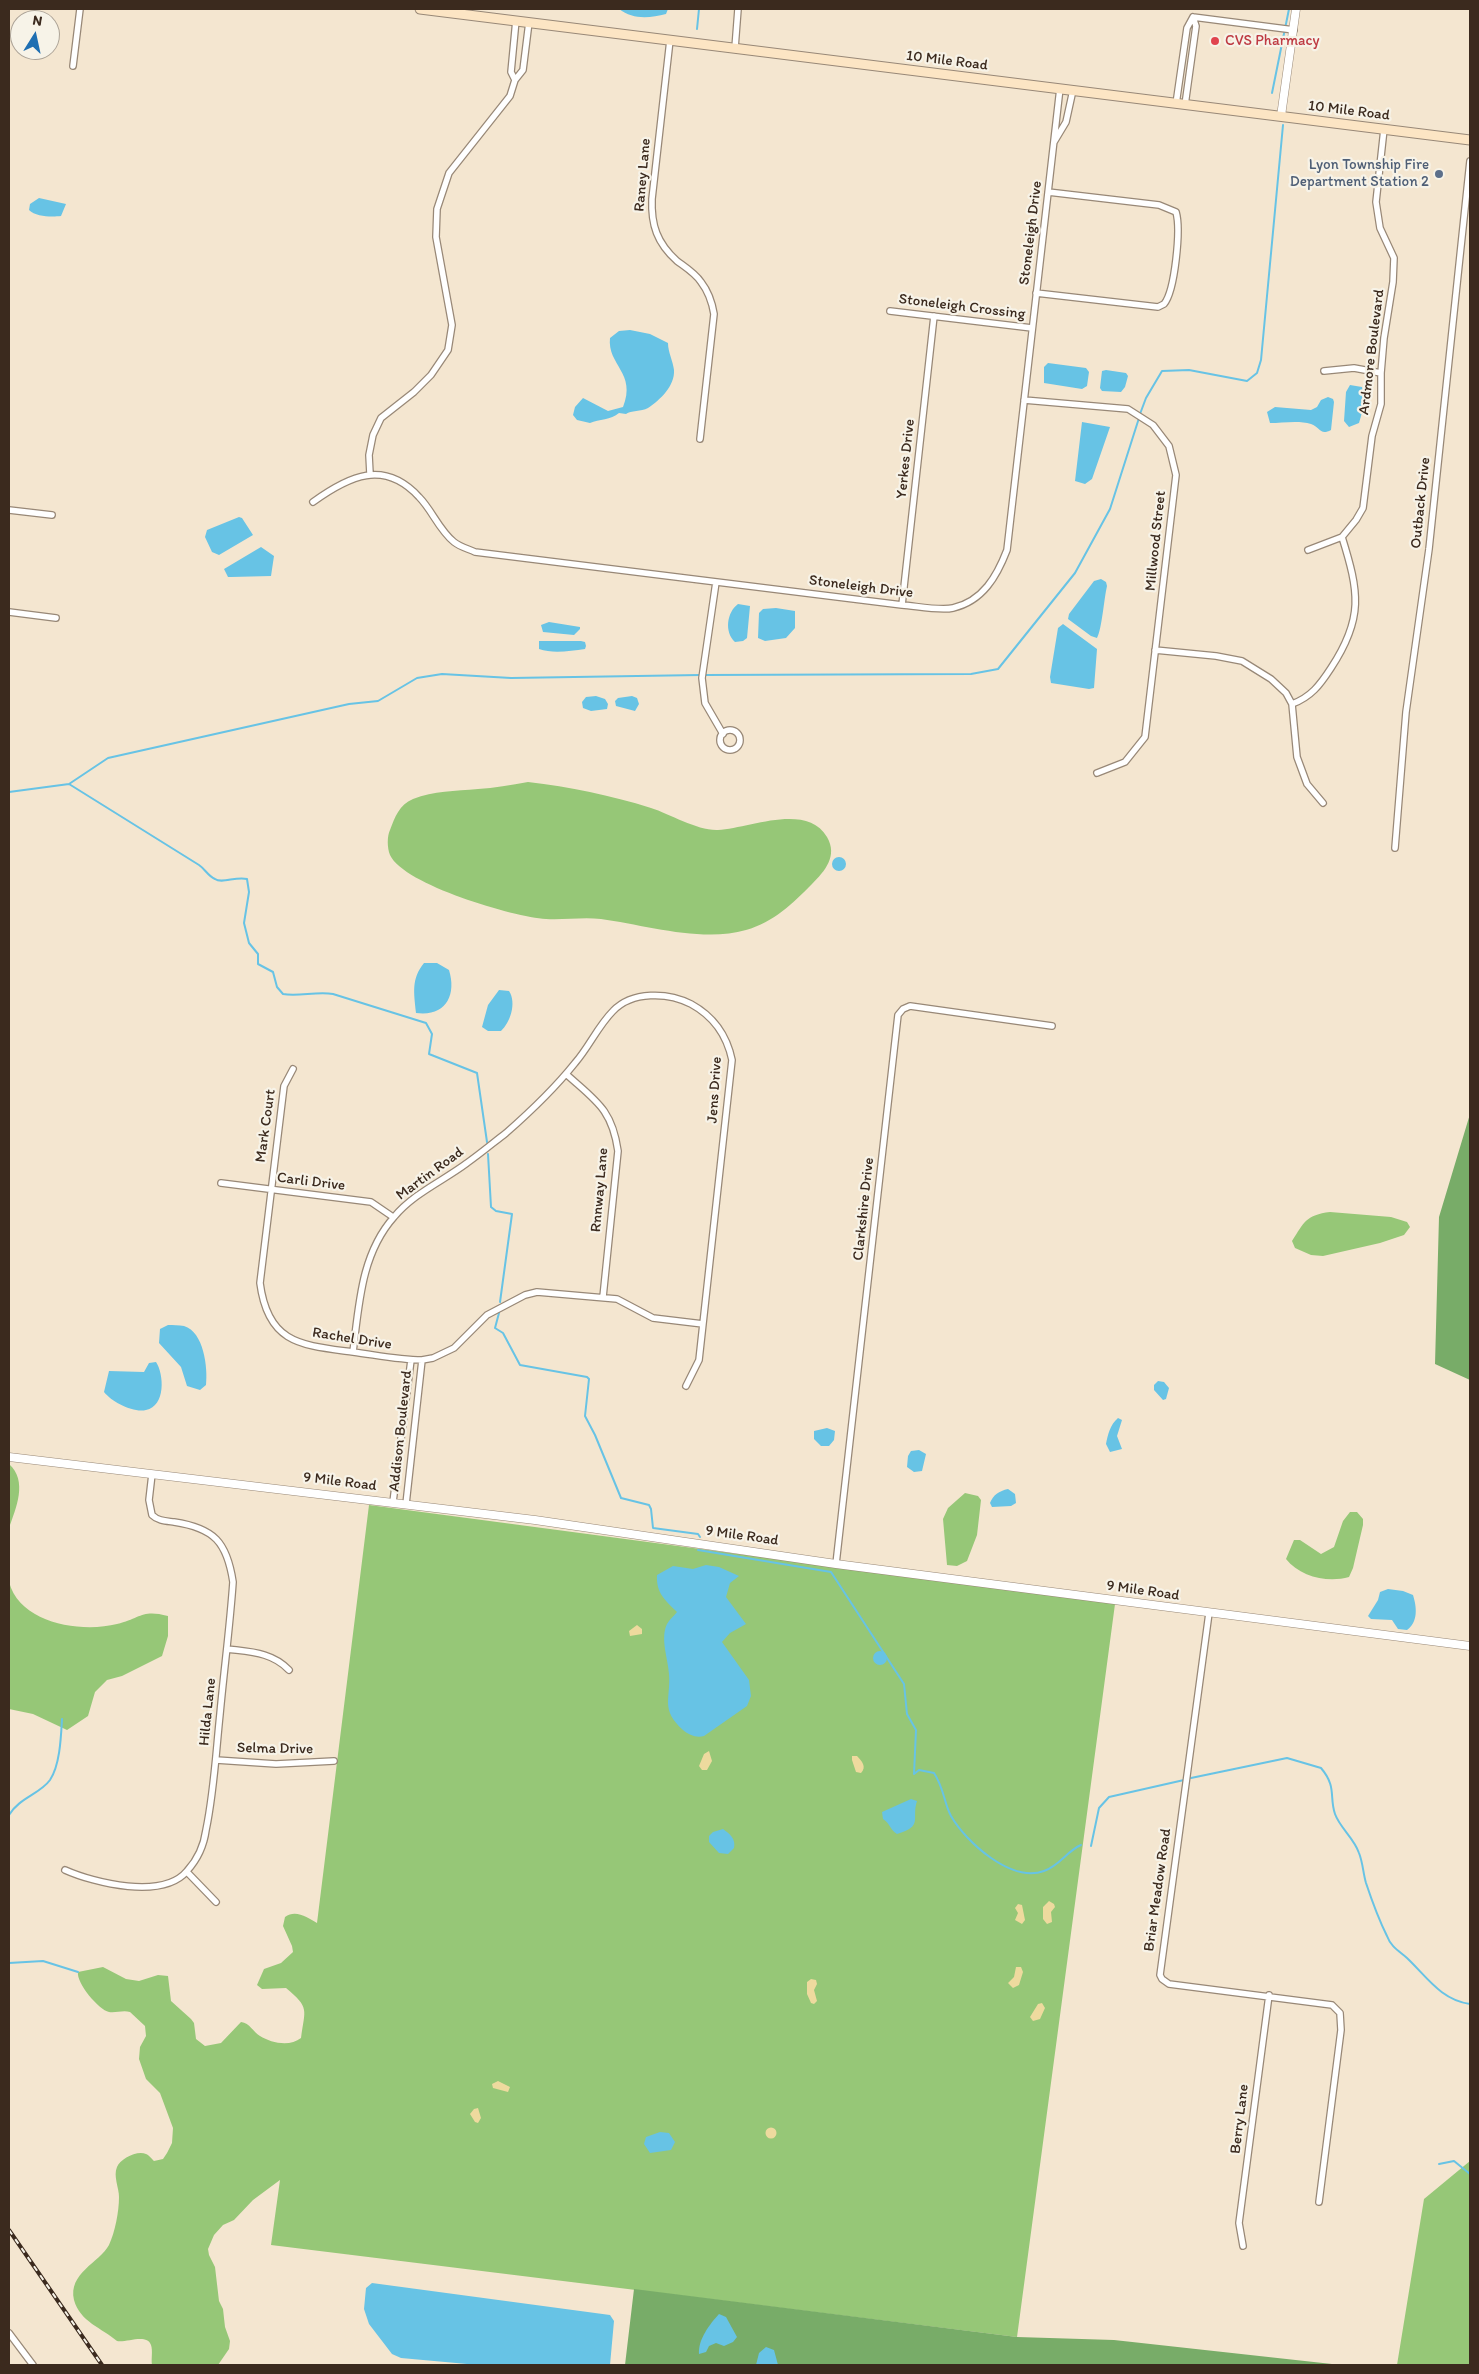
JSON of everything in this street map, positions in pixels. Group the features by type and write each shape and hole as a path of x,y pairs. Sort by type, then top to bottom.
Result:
{"main road":[{"name":"10 Mile Road","path":"420,9 450,10 670,40 1470,140"}],"street":[{"path":"72,66 80,9"},
{"path":"735,48 738,9"},
{"path":"1281,116 1296,9"},
{"path":"1181,104 1187,28 1193,17 1294,30"},
{"path":"515,80 511,72 516,20"},
{"path":"313,502 348,480 370,474 369,454 373,435 381,418 414,392 431,375 448,350 452,325 436,237 437,209 449,172 510,96 515,80 523,70 529,22"},
{"name":"Raney Lane","path":"670,40 651,220 665,249 700,281 711,301 714,314 700,439"},
{"name":"Stoneleigh Drive","path":"370,474 382,475 405,484 420,498 437,523 455,543 475,552 902,605 952,608 980,596 997,575 1007,550 1060,88"},
{"name":"Stoneleigh Drive","path":"1054,142 1066,122 1073,90"},
{"name":"Ardmore Boulevard","path":"1342,537 1363,508 1372,436 1381,404 1381,373 1393,282 1394,258 1380,228 1376,202 1384,129"},
{"name":"Outback Drive","path":"1395,848 1406,712 1429,549 1470,160"},
{"path":"1036,293 1158,307 1164,304 1171,292 1178,226 1176,212 1159,205 1048,192"},
{"name":"Stoneleigh Crossing","path":"890,311 1032,328"},
{"name":"Yerkes Drive","path":"902,605 934,316"},
{"path":"1324,371 1354,368 1381,373"},
{"name":"Millwood Street","path":"1024,400 1128,409 1153,425 1169,446 1176,475 1145,737 1125,762 1097,774"},
{"path":"9,510 52,515"},
{"path":"1292,704 1304,699 1318,688 1349,638 1354,623 1356,605 1349,562 1342,537 1308,550"},
{"path":"716,582 702,678 705,704 723,734"},
{"path":"9,612 56,618"},
{"path":"1155,650 1216,656 1242,661 1271,679 1286,694 1292,704 1297,757 1307,784 1323,803"},
{"name":"Jens Drive","path":"566,1074 613,1011 640,997 663,996 685,1001 706,1014 724,1036 732,1060 731,1074 699,1360 686,1386"},
{"name":"Clarkshire Drive","path":"836,1564 898,1015 903,1009 910,1006 1052,1026"},
{"name":"Mark Court","path":"270,1189 284,1086 293,1069"},
{"name":"Martin Road","path":"353,1352 363,1278 376,1245 393,1217 423,1191 466,1164 506,1132 566,1074"},
{"name":"Rnnway Lane","path":"566,1074 607,1113 616,1136 618,1151 603,1297"},
{"name":"Carli Drive","path":"221,1183 371,1202 393,1217"},
{"name":"Rachel Drive","path":"270,1189 260,1283 262,1299 270,1320 287,1337 310,1347 411,1360 433,1358 454,1348 487,1315 525,1295 549,1292 617,1299 654,1318 703,1324"},
{"name":"Addison Boulevard","path":"393,1502 411,1360"},
{"name":"Addison Boulevard","path":"406,1504 422,1360"},
{"name":"9 Mile Road","path":"9,1457 566,1524 836,1564 1470,1646"},
{"name":"Hilda Lane","path":"65,1870 96,1882 151,1887 176,1880 186,1872 199,1853 206,1832 216,1760 233,1582 229,1560 222,1545 211,1533 198,1527 159,1520 152,1515 149,1500 152,1474"},
{"name":"Briar Meadow Road","path":"1209,1613 1160,1975 1169,1984 1269,1995 1332,2005 1340,2012 1342,2020 1319,2202"},
{"path":"227,1649 269,1655 281,1662 289,1670"},
{"name":"Selma Drive","path":"216,1760 276,1764 334,1761"},
{"path":"186,1872 216,1902"},
{"name":"Berry Lane","path":"1243,2246 1239,2223 1269,1995"},
{"path":"9,2333 33,2365"}],"green space":[{"path":"528,782 605,795 651,808 710,830 730,829 776,820 791,819 805,821 818,827 827,837 830,844 831,857 817,879 790,905 774,917 746,930 729,934 711,935 674,932 601,919 546,919 510,912 461,898 437,888 399,866 390,855 388,846 389,833 398,812 413,799 437,793"},
{"path":"1470,1114 1470,1380 1435,1364 1439,1217"},
{"path":"1322,1213 1391,1217 1407,1222 1410,1227 1404,1235 1380,1243 1323,1256 1311,1255 1295,1248 1292,1241 1306,1220"},
{"path":"9,1464 18,1478 19,1495 9,1528"},
{"path":"965,1493 978,1496 981,1500 977,1535 967,1561 957,1566 947,1565 943,1519 948,1508"},
{"path":"369,1505 1115,1604 1017,2337 271,2245 280,2180 253,2200 234,2220 223,2225 214,2235 208,2249 215,2267 219,2301 223,2309 225,2327 230,2341 229,2349 218,2365 152,2365 152,2347 149,2341 141,2339 117,2341 81,2314 74,2300 73,2291 80,2275 104,2251 111,2240 119,2203 116,2182 117,2167 125,2158 138,2153 147,2155 154,2161 163,2159 172,2143 173,2128 160,2093 146,2079 139,2059 140,2047 146,2036 145,2026 130,2012 109,2012 100,2006 84,1989 78,1977 78,1972 103,1967 126,1979 139,1981 158,1975 168,1976 171,2001 191,2019 194,2023 196,2039 205,2046 221,2043 241,2022 247,2024 260,2036 270,2041 286,2043 297,2041 301,2038 304,2010 299,2000 286,1988 262,1989 257,1985 264,1969 281,1963 293,1952 283,1926 285,1917 298,1914 317,1923"},
{"path":"1350,1512 1357,1512 1363,1519 1363,1525 1353,1568 1349,1577 1324,1579 1315,1577 1299,1570 1286,1559 1294,1540 1300,1540 1321,1554 1334,1547 1343,1521"},
{"path":"9,1582 15,1596 26,1608 39,1616 70,1626 103,1627 152,1613 168,1616 168,1636 162,1656 122,1676 107,1680 95,1692 88,1716 67,1730 33,1714 9,1709"},
{"path":"1470,2161 1470,2365 1397,2365 1424,2199"},
{"path":"634,2289 1017,2337 1114,2340 1341,2365 625,2365"}],"sand":[{"path":"637,1625 642,1629 642,1634 630,1636 629,1631"},
{"path":"709,1751 712,1761 707,1770 702,1770 699,1766 704,1754"},
{"path":"852,1756 857,1756 862,1762 864,1769 861,1773 856,1772"},
{"path":"1049,1901 1055,1907 1051,1912 1052,1922 1047,1924 1043,1919 1043,1907"},
{"path":"1018,1904 1022,1905 1025,1920 1022,1924 1015,1920 1018,1913 1015,1908"},
{"path":"1016,1967 1021,1967 1023,1972 1019,1985 1013,1988 1008,1983 1014,1977"},
{"path":"811,1979 816,1980 817,1984 814,1990 817,2001 814,2004 811,2003 807,1994 807,1982"},
{"path":"1042,2003 1045,2008 1040,2019 1033,2021 1030,2017 1038,2004"},
{"path":"498,2081 510,2087 508,2092 493,2088 492,2084"},
{"path":"478,2108 481,2118 478,2123 475,2122 470,2114 474,2109"},
{"path":"771,2127 777,2133 771,2139 765,2133"}],"water":[{"path":"619,9 668,9 666,14 642,17 624,13"},
{"path":"39,198 66,204 61,216 40,215 29,210 30,204"},
{"path":"630,330 650,334 668,343 674,370 672,382 666,392 648,408 626,414 619,413 590,423 577,420 573,415 575,407 583,398 608,411 623,407 626,386 624,377 610,347 610,338 619,331"},
{"path":"1048,363 1086,368 1089,372 1087,386 1082,389 1044,383 1044,367"},
{"path":"1102,371 1126,373 1128,376 1125,387 1121,392 1102,391 1100,388"},
{"path":"1350,385 1362,387 1365,402 1359,423 1349,427 1344,421 1346,392"},
{"path":"1328,397 1333,399 1334,402 1331,430 1327,432 1322,432 1314,425 1301,422 1270,423 1267,412 1275,407 1311,410 1317,407 1321,400"},
{"path":"1082,422 1110,427 1092,479 1085,484 1075,481"},
{"path":"239,517 242,518 253,535 219,555 212,552 205,537 207,530"},
{"path":"261,547 274,556 271,576 228,577 224,569"},
{"path":"1101,579 1106,582 1107,586 1097,638 1091,636 1068,619 1069,614 1094,581"},
{"path":"738,604 750,606 747,638 743,641 735,642 729,633 728,622 731,612"},
{"path":"776,608 795,611 795,628 786,638 765,641 758,638 759,613 763,609"},
{"path":"549,622 580,627 580,629 574,635 543,632 541,625"},
{"path":"1063,624 1097,649 1094,688 1089,689 1051,683 1050,677 1058,628"},
{"path":"539,641 581,641 585,642 586,646 585,649 562,652 550,651 539,649"},
{"path":"596,696 605,699 608,704 607,709 591,711 583,708 582,702 586,697"},
{"path":"632,696 637,698 639,704 635,711 616,706 615,701 618,698"},
{"path":"839,857 844,859 846,864 844,869 839,871 834,869 832,864 834,859"},
{"path":"424,963 437,963 449,970 451,979 450,996 446,1003 435,1012 416,1013 415,981"},
{"path":"499,990 509,991 511,996 510,1018 501,1031 488,1031 482,1027 488,1005"},
{"path":"168,1325 184,1326 196,1335 200,1343 205,1360 206,1385 200,1390 187,1386 181,1367 159,1343 160,1329"},
{"path":"156,1362 161,1374 162,1389 157,1402 152,1407 146,1410 135,1410 117,1403 104,1392 109,1371 144,1372 149,1363"},
{"path":"1158,1381 1164,1382 1169,1388 1166,1399 1163,1400 1154,1390 1154,1385"},
{"path":"1118,1418 1122,1420 1117,1436 1122,1449 1110,1452 1106,1444 1111,1427"},
{"path":"827,1428 835,1431 834,1440 829,1446 821,1446 814,1439 814,1431"},
{"path":"919,1450 926,1454 922,1471 914,1472 907,1467 908,1456 911,1451"},
{"path":"1008,1489 1015,1494 1016,1503 1011,1506 992,1507 991,1500 999,1492"},
{"path":"706,1565 719,1567 739,1576 730,1583 726,1597 746,1624 730,1633 722,1642 749,1680 751,1696 747,1706 704,1736 698,1737 690,1735 683,1730 671,1716 669,1710 669,1674 664,1636 667,1624 677,1612 665,1600 660,1591 657,1575 673,1566 693,1569"},
{"path":"1388,1589 1403,1591 1413,1595 1416,1614 1411,1627 1407,1630 1398,1629 1392,1620 1371,1619 1368,1616 1378,1600 1380,1592"},
{"path":"880,1651 885,1653 887,1658 885,1663 880,1665 875,1663 873,1658 875,1653"},
{"path":"911,1799 917,1801 914,1825 897,1834 883,1819 882,1812"},
{"path":"723,1829 734,1842 734,1848 728,1854 719,1853 709,1842 709,1836 713,1832"},
{"path":"660,2132 669,2133 675,2142 671,2150 650,2153 644,2144 646,2137"},
{"path":"372,2283 610,2315 614,2321 610,2365 478,2365 401,2358 392,2354 369,2324 364,2309 366,2288"},
{"path":"719,2314 726,2317 737,2337 733,2342 724,2346 716,2343 709,2346 706,2352 699,2354 700,2343 708,2327"},
{"path":"766,2347 774,2350 778,2365 756,2365 759,2353"}],"waterway":[{"path":"697,29 699,9"},
{"path":"1272,93 1289,9"},
{"path":"1140,414 1146,398 1162,371 1189,370 1247,381 1257,373 1261,360 1283,125"},
{"path":"705,675 971,674 998,669 1075,573 1110,509 1139,418"},
{"path":"9,792 69,784 108,758 349,704 378,701 417,678 442,674 511,678 700,675"},
{"path":"69,784 199,865 213,878 221,881 238,878 247,879 249,892 244,923 249,943 258,954 258,964 273,972 277,987 283,994 333,994 426,1023 432,1034 429,1054 477,1073 487,1142"},
{"path":"488,1154 491,1207 496,1211 512,1214 500,1302"},
{"path":"499,1313 495,1328 503,1333 520,1365 587,1377 589,1379 585,1416 595,1435 621,1498 649,1505 653,1528 698,1534 700,1537"},
{"path":"698,1550 831,1572 904,1684 907,1714 916,1730 914,1774 919,1770 934,1773 940,1784 951,1816 978,1848 1004,1866 1031,1873 1049,1869 1081,1845"},
{"path":"9,1815 18,1804 41,1789 50,1780 58,1759 62,1719"},
{"path":"1191,1778 1287,1758 1321,1768 1331,1786 1335,1814 1357,1848 1371,1897 1389,1940 1435,1987 1451,1998 1470,2004"},
{"path":"1091,1846 1099,1808 1109,1797 1184,1780"},
{"path":"9,1963 43,1961 78,1972"},
{"path":"1439,2164 1454,2161 1470,2174"}],"railway":[{"path":"9,2230 102,2365"}],"place":[{"name":"CVS Pharmacy","path":"1215,41"},
{"name":"Lyon Township Fire Department Station 2","path":"1439,174"}]}
